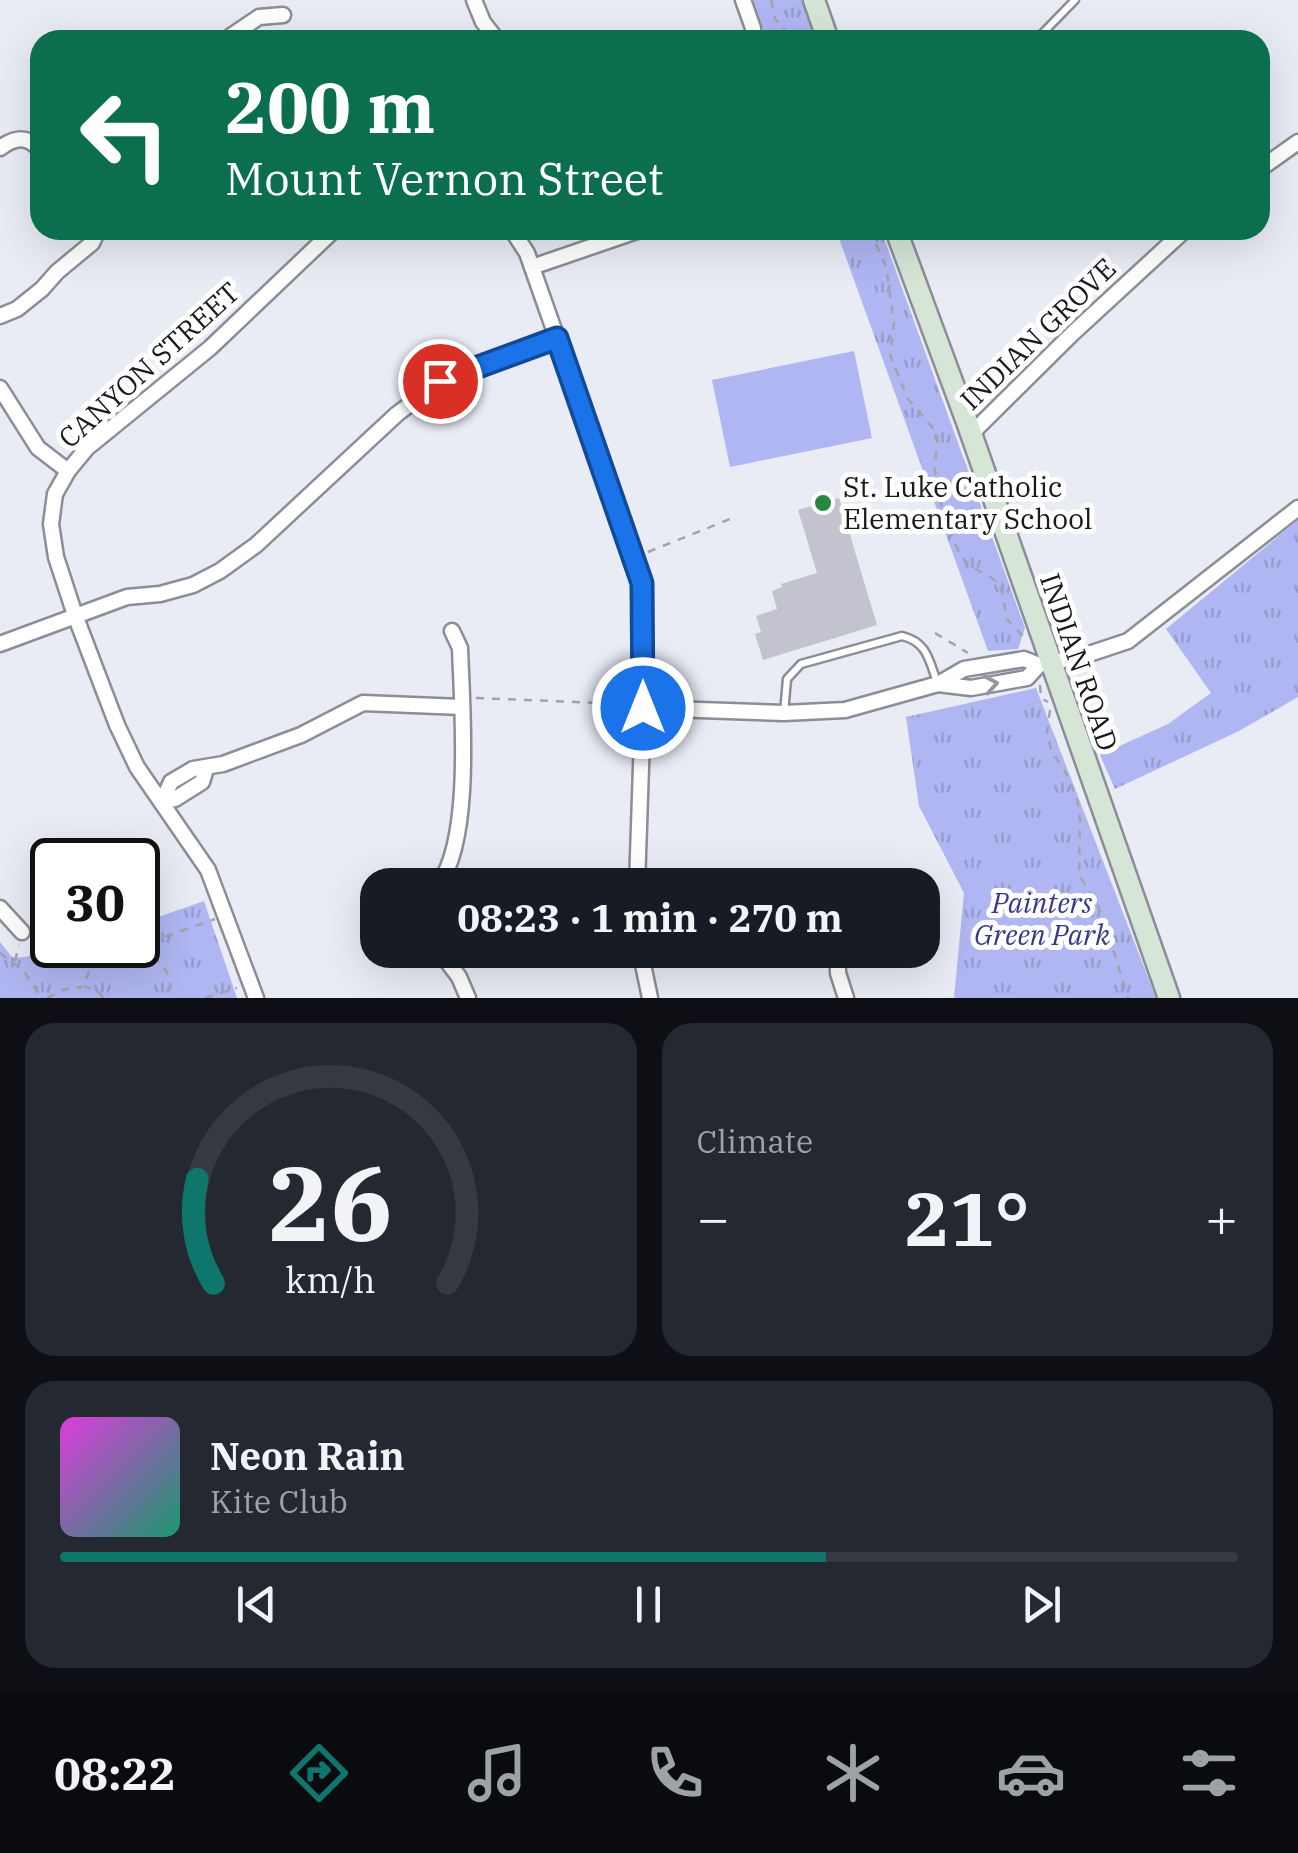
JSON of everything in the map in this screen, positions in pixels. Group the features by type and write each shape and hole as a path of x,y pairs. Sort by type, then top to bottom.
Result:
{"street":[{"path":"474,0 489,30"},
{"path":"743,0 753,30"},
{"path":"814,0 824,30"},
{"path":"239,30 259,16 283,14"},
{"path":"0,148 12,140 30,140"},
{"path":"1270,162 1298,142"},
{"path":"0,316 17,309 42,289 93,240"},
{"name":"CANYON STREET","path":"253,991 208,870 138,767 117,725 56,556 50,524 54,494 68,470 88,448 210,348 319,240"},
{"path":"517,240 532,267 642,583 643,708 637,868"},
{"path":"532,267 608,240"},
{"name":"INDIAN ROAD","path":"900,240 971,434 1045,664 1169,998"},
{"name":"INDIAN GROVE","path":"971,434 1072,333 1174,240"},
{"path":"0,644 127,598 194,585 220,571 256,545 397,414 440,381 557,338"},
{"path":"0,388 38,448 68,470"},
{"path":"643,708 845,710 938,684 964,669 1024,659 1045,664 1128,640 1298,508"},
{"path":"450,868 457,840 462,707 460,648 452,631"},
{"path":"162,802 175,800 202,782 206,769 301,735 364,703 462,707"},
{"path":"0,908 22,932"},
{"path":"452,968 468,998"},
{"path":"644,968 650,998"},
{"path":"838,968 846,998"}],"lane":[{"path":"1046,30 1075,0"},
{"path":"784,712 787,679 802,664 902,636 916,639 925,648 938,684"}],"path":[{"path":"771,0 775,19 785,30"},
{"path":"873,240 886,266 894,323 890,354 908,399 937,433 935,480 956,547 964,560 995,579 1005,597 1005,617 1028,640"},
{"path":"636,557 730,519"},
{"path":"935,633 972,656"},
{"path":"1045,664 1041,698 1049,703 1047,732 1051,750 1077,798 1079,875 1104,922 1128,998"},
{"path":"462,707 476,698 619,702 643,708"},
{"path":"160,939 226,916"},
{"path":"15,962 22,932"},
{"path":"0,953 15,962 44,998 83,986 98,991 102,998"},
{"path":"160,959 172,984 170,998"},
{"path":"83,986 91,968"},
{"path":"206,998 253,991"}],"green space":[{"path":"752,0 803,0 814,30 763,30"},
{"path":"840,240 885,240 1025,628 1018,649 988,651"},
{"path":"854,351 872,438 730,467 712,380"},
{"path":"1298,520 1298,697 1239,731 1115,789 1100,755 1168,724 1211,693 1166,629"},
{"name":"Painters Green Park","path":"1036,688 1156,998 954,998 964,893 919,806 906,717"},
{"path":"204,901 237,998 0,998 0,942 12,957 30,956 30,968 160,968 160,916"}],"building":[{"path":"839,498 877,625 763,660 755,634 761,632 756,616 777,609 772,591 781,584 817,573 798,510"}],"place":[{"name":"St. Luke Catholic Elementary School","path":"823,503"}],"route":[{"path":"440,381 557,338 636,557 642,583 643,708"}]}
